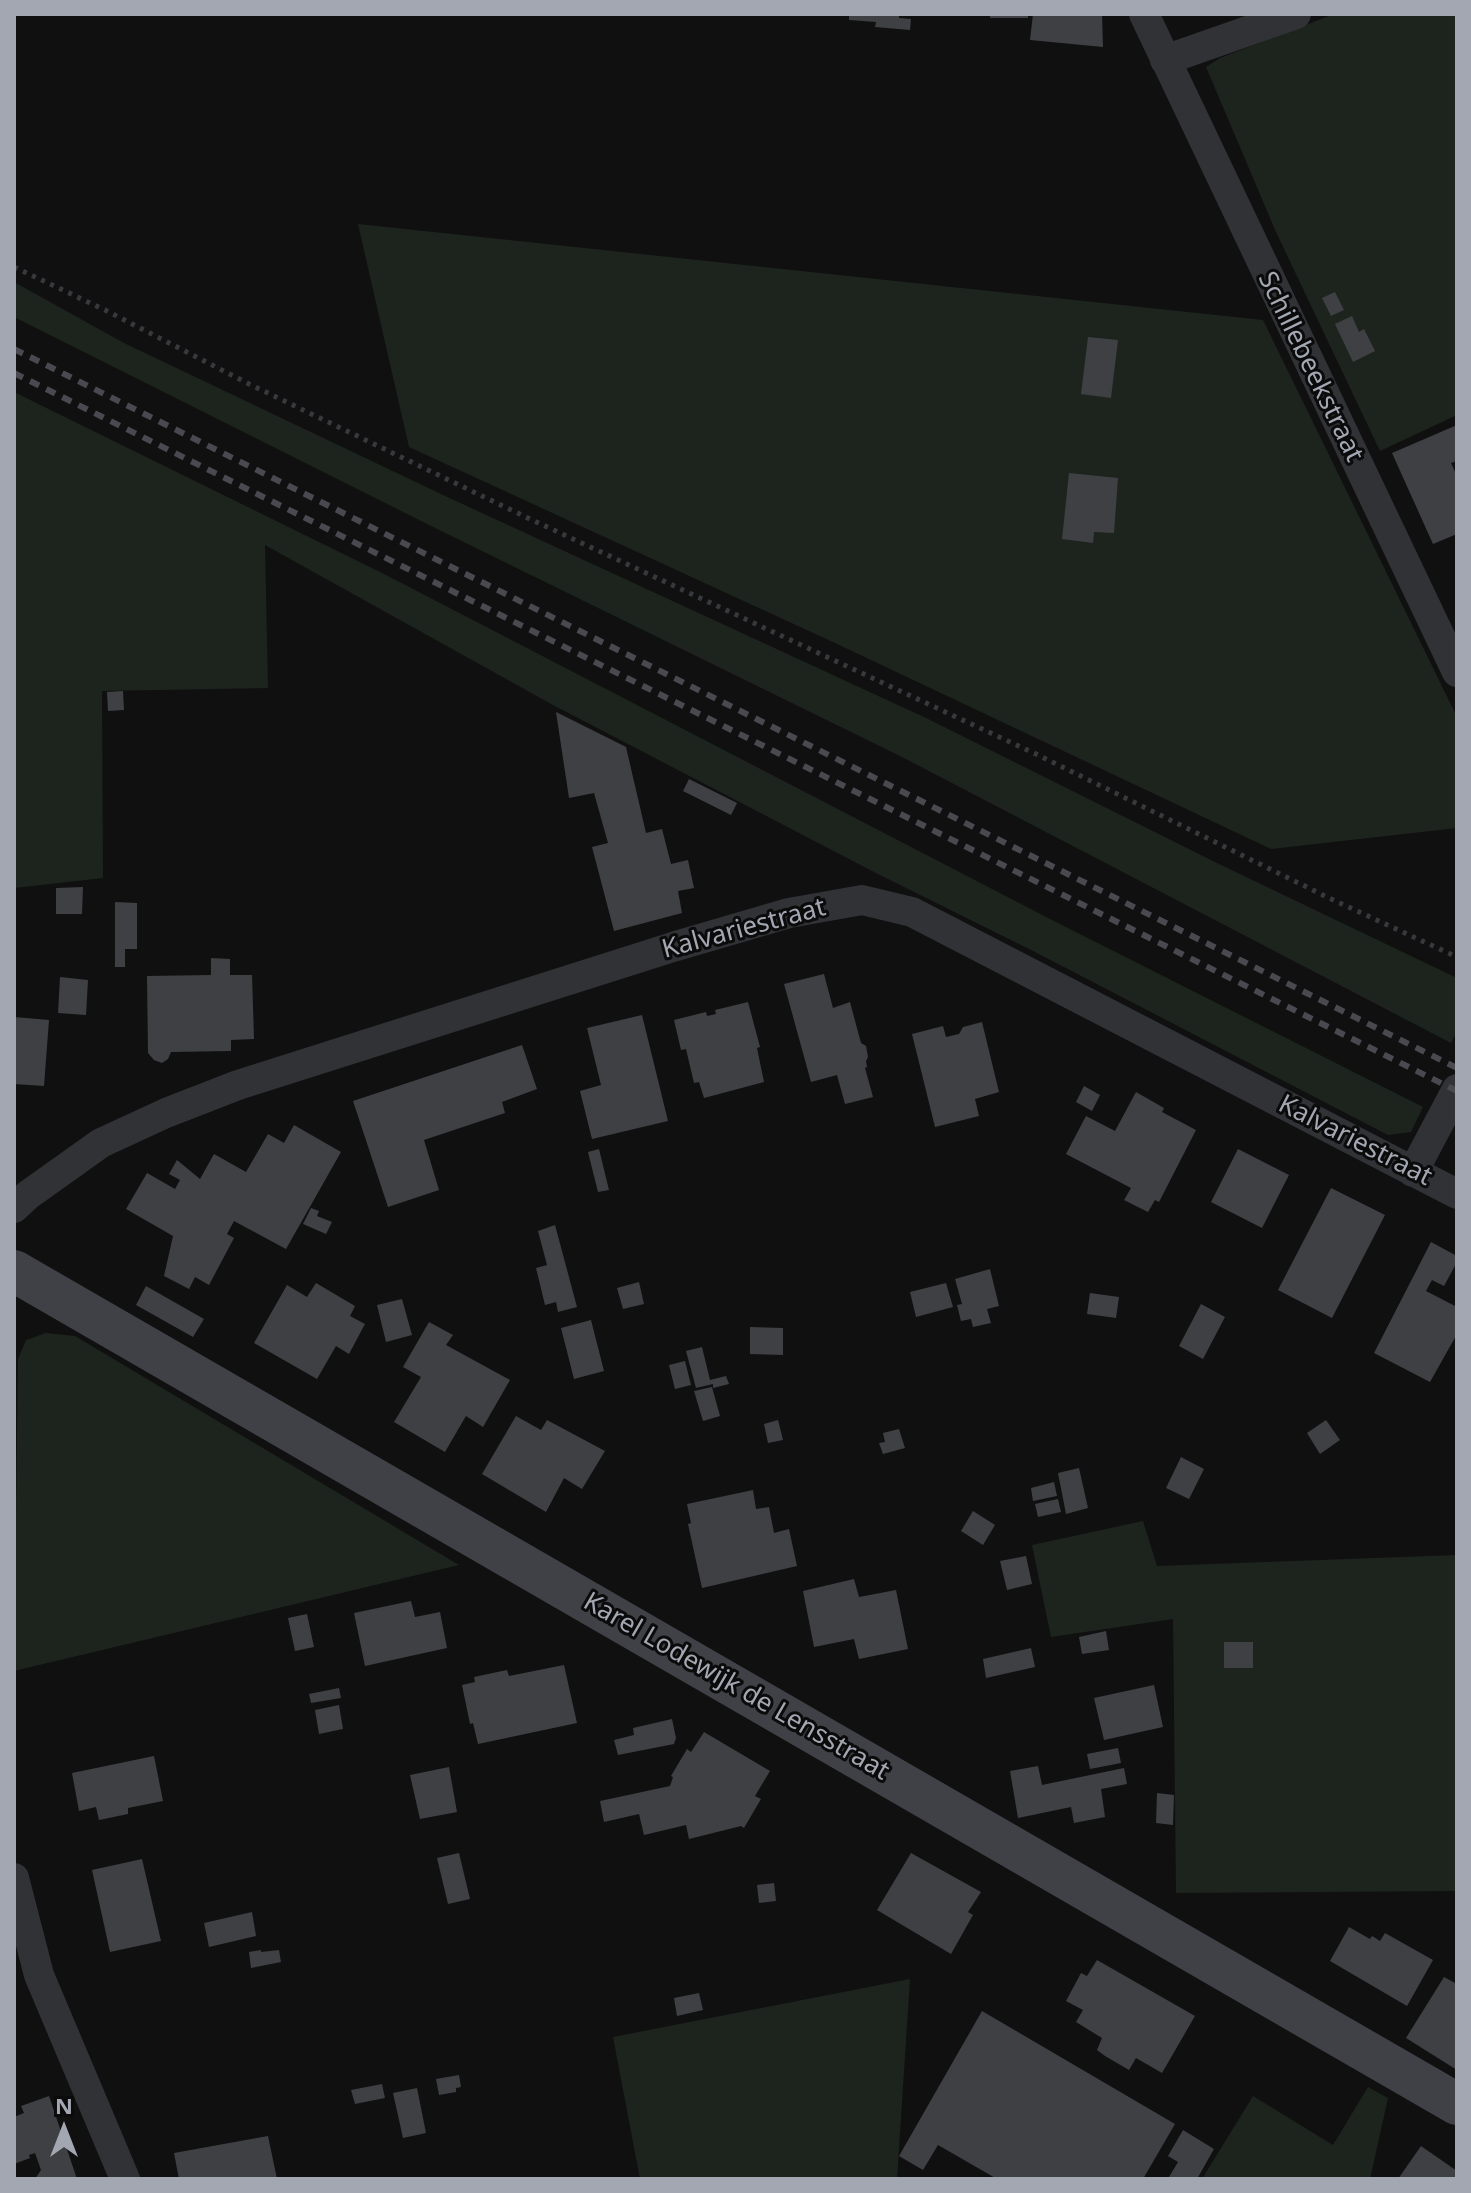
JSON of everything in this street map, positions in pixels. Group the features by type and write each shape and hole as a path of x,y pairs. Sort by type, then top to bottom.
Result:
{"street":[{"name":"Schillebeekstraat","path":"1144,14 1457,672"},
{"path":"1165,60 1296,14"},
{"name":"Kalvariestraat","path":"14,1208 101,1143 238,1085 676,946 789,913 862,900 912,912 1457,1194"},
{"path":"1413,1172 1457,1089"},
{"name":"Karel Lodewijk de Lensstraat","path":"14,1271 1457,2104"},
{"path":"14,1878 39,1975 125,2179"}],"path":[{"path":"14,267 530,519 1038,755 1329,898 1457,957"}],"shaded area":[{"path":"1334,14 1457,14 1457,415 1380,451 1276,232 1206,67 1220,58"},
{"path":"358,224 1263,320 1457,717 1457,828 1271,849 835,643 409,447"},
{"path":"14,282 124,343 443,495 926,718 1457,978 1457,1031 1451,1043 902,757 14,317"},
{"path":"14,392 386,575 1052,920 1423,1107 1411,1132 1388,1135 874,872 553,705 265,545 268,688 102,691 103,878 14,888"},
{"path":"46,1333 75,1336 459,1565 14,1671 18,1359 26,1340"},
{"path":"1143,1521 1157,1566 1457,1555 1457,1891 1176,1893 1173,1619 1051,1637 1032,1545"},
{"path":"910,1979 897,2179 640,2179 613,2037"},
{"path":"1368,2087 1388,2098 1370,2179 1202,2179 1253,2096 1333,2145"}],"building":[{"path":"849,14 899,14 899,18 911,19 910,30 875,27 876,22 849,20"},
{"path":"990,14 1028,14 1028,18 990,18"},
{"path":"1033,14 1102,14 1103,47 1030,40"},
{"path":"1335,292 1344,310 1331,316 1322,298"},
{"path":"1352,316 1359,332 1364,329 1375,351 1353,362 1335,324"},
{"path":"1088,337 1118,340 1111,398 1081,394"},
{"path":"1457,425 1457,461 1451,463 1457,476 1457,534 1433,544 1392,453"},
{"path":"1069,473 1118,478 1114,533 1094,532 1093,543 1062,539"},
{"path":"123,691 124,710 108,711 107,692"},
{"path":"556,712 626,747 646,833 662,829 671,864 688,860 694,888 678,891 682,913 614,931 592,847 608,843 594,793 569,798"},
{"path":"689,779 737,803 731,815 683,791"},
{"path":"83,887 82,914 56,914 56,888"},
{"path":"115,902 137,903 137,949 125,949 125,967 115,967"},
{"path":"211,958 230,959 230,975 252,975 254,1039 231,1040 231,1051 171,1052 162,1063 154,1060 148,1053 147,976 211,975"},
{"path":"824,974 833,1008 850,1002 861,1043 866,1046 868,1057 865,1068 873,1097 845,1104 837,1075 811,1082 784,984"},
{"path":"60,977 88,980 86,1015 58,1013"},
{"path":"748,1002 760,1047 757,1048 764,1082 704,1098 699,1082 694,1083 686,1049 681,1050 674,1020 706,1012 707,1016 716,1014 715,1010"},
{"path":"642,1015 668,1121 592,1139 580,1091 601,1085 587,1028"},
{"path":"14,1017 49,1020 44,1086 14,1084"},
{"path":"982,1022 999,1092 975,1099 979,1116 935,1127 912,1034 943,1026 946,1037 959,1034 963,1027"},
{"path":"522,1045 537,1089 502,1102 505,1113 424,1140 439,1190 388,1207 353,1101"},
{"path":"1084,1086 1100,1095 1092,1111 1076,1102"},
{"path":"1136,1092 1164,1108 1162,1112 1196,1130 1159,1202 1155,1200 1148,1212 1124,1200 1131,1188 1066,1154 1086,1116 1115,1131"},
{"path":"294,1125 341,1152 286,1249 234,1221 227,1234 234,1238 209,1285 195,1277 189,1289 164,1276 173,1236 126,1209 147,1173 175,1189 180,1180 169,1174 177,1160 200,1179 214,1154 246,1172 268,1134 284,1143"},
{"path":"599,1149 609,1190 598,1192 588,1152"},
{"path":"1238,1149 1289,1175 1262,1228 1211,1202"},
{"path":"1331,1188 1385,1215 1332,1318 1278,1290"},
{"path":"311,1208 319,1211 317,1216 332,1222 326,1234 303,1224"},
{"path":"555,1225 577,1307 558,1312 556,1302 545,1305 536,1268 547,1265 538,1231"},
{"path":"1431,1242 1457,1256 1444,1286 1432,1280 1426,1291 1457,1307 1457,1334 1430,1382 1374,1353"},
{"path":"990,1269 999,1306 987,1309 991,1323 973,1327 971,1319 961,1321 957,1305 962,1304 955,1279"},
{"path":"639,1282 644,1304 623,1309 617,1288"},
{"path":"316,1283 355,1306 350,1316 365,1324 349,1354 336,1346 317,1379 254,1343 287,1285 307,1297"},
{"path":"946,1283 953,1307 916,1317 910,1292"},
{"path":"146,1286 204,1319 193,1337 136,1305"},
{"path":"1090,1293 1119,1297 1116,1318 1087,1314"},
{"path":"402,1299 412,1335 386,1342 377,1305"},
{"path":"1201,1304 1225,1317 1203,1359 1179,1346"},
{"path":"591,1320 604,1371 574,1379 561,1328"},
{"path":"429,1322 453,1335 446,1345 510,1380 483,1427 466,1416 445,1452 394,1422 421,1377 403,1367"},
{"path":"750,1327 783,1328 783,1355 750,1354"},
{"path":"702,1347 710,1380 726,1376 729,1384 696,1388 686,1351"},
{"path":"685,1361 691,1385 675,1389 669,1365"},
{"path":"712,1387 720,1416 703,1421 694,1391"},
{"path":"516,1416 541,1430 547,1420 605,1451 582,1489 564,1478 546,1512 482,1474"},
{"path":"778,1420 783,1440 768,1443 764,1424"},
{"path":"1326,1420 1340,1440 1320,1454 1307,1433"},
{"path":"899,1429 905,1448 883,1454 879,1443 885,1442 883,1433"},
{"path":"1181,1457 1204,1469 1189,1499 1166,1488"},
{"path":"1079,1468 1088,1508 1066,1514 1058,1473"},
{"path":"1054,1482 1057,1496 1033,1501 1031,1488"},
{"path":"753,1490 756,1509 769,1507 774,1533 789,1529 797,1566 702,1588 688,1524 691,1523 687,1504"},
{"path":"1058,1499 1061,1512 1038,1517 1035,1504"},
{"path":"973,1511 995,1525 983,1545 961,1531"},
{"path":"1026,1556 1032,1584 1007,1590 1000,1561"},
{"path":"854,1579 859,1597 896,1590 908,1649 859,1659 854,1639 814,1647 803,1591"},
{"path":"411,1601 415,1617 440,1612 447,1648 365,1666 354,1613"},
{"path":"307,1614 314,1647 295,1651 288,1618"},
{"path":"1106,1631 1109,1650 1082,1654 1079,1637"},
{"path":"1224,1642 1253,1642 1253,1668 1224,1668"},
{"path":"1031,1648 1035,1667 986,1678 983,1659"},
{"path":"564,1665 577,1723 478,1744 473,1723 470,1724 462,1685 475,1682 474,1677 507,1670 509,1676"},
{"path":"1154,1685 1163,1727 1104,1740 1094,1698"},
{"path":"339,1688 341,1698 311,1703 309,1694"},
{"path":"339,1705 343,1729 319,1734 315,1710"},
{"path":"672,1719 676,1738 674,1744 618,1755 614,1740 634,1735 633,1728"},
{"path":"704,1732 770,1771 755,1796 761,1799 744,1828 741,1826 689,1839 686,1825 644,1835 639,1814 604,1822 600,1801 670,1786 671,1776 687,1749 691,1752"},
{"path":"1118,1748 1121,1763 1090,1769 1087,1754"},
{"path":"154,1756 163,1801 128,1808 128,1814 99,1820 96,1807 79,1811 72,1773"},
{"path":"1038,1766 1042,1785 1124,1768 1127,1784 1101,1789 1105,1817 1074,1823 1071,1807 1018,1818 1010,1771"},
{"path":"449,1767 457,1812 420,1819 410,1775"},
{"path":"1157,1793 1174,1795 1173,1825 1156,1823"},
{"path":"459,1853 470,1899 448,1904 437,1858"},
{"path":"911,1853 981,1892 968,1912 973,1915 951,1954 877,1910"},
{"path":"142,1859 161,1941 110,1952 92,1870"},
{"path":"774,1883 776,1901 759,1903 757,1885"},
{"path":"252,1912 256,1936 209,1947 204,1923"},
{"path":"1349,1927 1380,1941 1385,1933 1433,1960 1407,2006 1330,1961"},
{"path":"279,1950 281,1962 251,1968 249,1952"},
{"path":"1097,1960 1195,2016 1162,2073 1136,2058 1129,2070 1105,2056 1097,2050 1102,2038 1076,2022 1083,2010 1066,2001 1081,1973 1087,1976"},
{"path":"1444,1977 1457,1984 1457,2070 1406,2038"},
{"path":"699,1993 703,2010 677,2016 674,1998"},
{"path":"982,2011 1175,2124 1143,2179 997,2179 938,2145 923,2170 899,2156"},
{"path":"459,2075 461,2087 456,2088 456,2092 439,2095 436,2079"},
{"path":"382,2084 385,2098 355,2104 351,2090"},
{"path":"417,2088 426,2133 403,2138 393,2093"},
{"path":"49,2096 77,2179 35,2179 41,2170 35,2153 14,2164 14,2117 24,2113 21,2106"},
{"path":"1183,2130 1214,2149 1197,2179 1169,2177 1178,2162 1168,2156"},
{"path":"268,2136 277,2179 179,2179 174,2153"},
{"path":"1421,2146 1457,2171 1457,2179 1398,2179"}],"railway":[{"path":"14,349 1457,1068"},
{"path":"14,373 1457,1091"}]}
